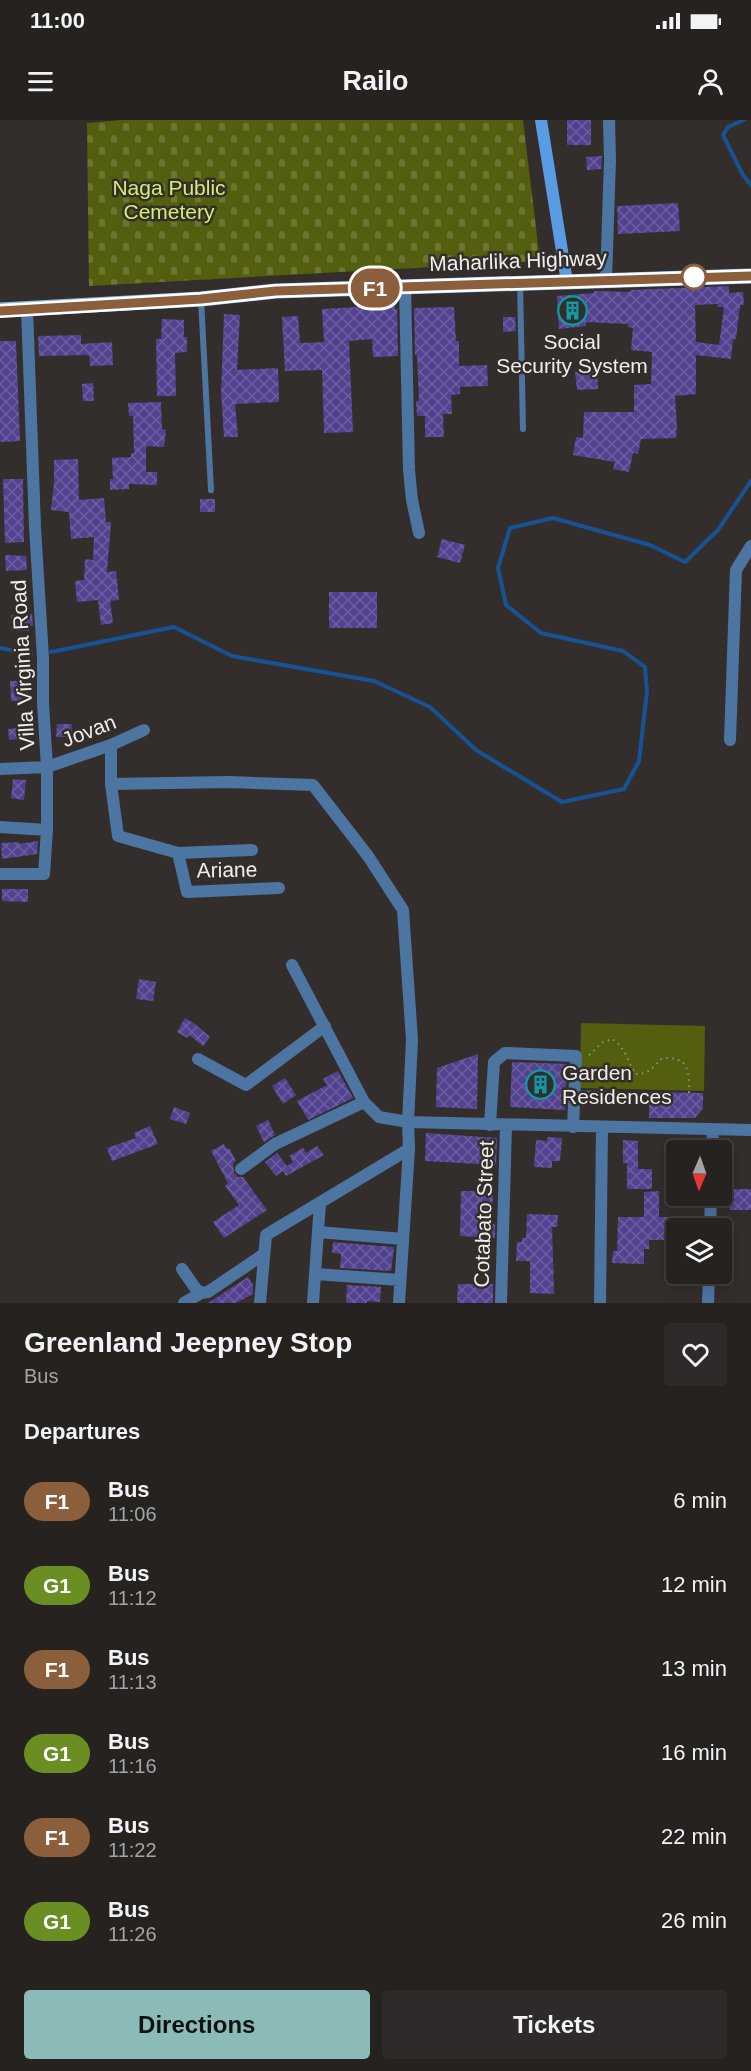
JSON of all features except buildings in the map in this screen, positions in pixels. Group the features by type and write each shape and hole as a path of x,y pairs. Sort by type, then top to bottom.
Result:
{"main road":[{"name":"Maharlika Highway","path":"0,310 201,299 276,291 751,276"}],"street":[{"path":"540,120 567,282"},
{"path":"606,280 609,120"},
{"path":"405,286 409,470 419,533"},
{"name":"Villa Virginia Road","path":"0,874 44,874 47,830 43,658 35,527 27,309"},
{"path":"730,740 736,570 751,546"},
{"name":"Jovan","path":"0,769 47,768 111,745 144,730"},
{"name":"Ariane","path":"111,745 111,784 118,837 178,853 187,892 279,888"},
{"path":"111,784 228,782 313,785 368,856 403,910 412,1040 408,1122 410,1149 399,1303"},
{"path":"0,827 47,830"},
{"path":"178,853 252,850"},
{"path":"292,965 364,1102 379,1117 408,1122 506,1126 751,1130"},
{"path":"198,1059 246,1085 325,1026"},
{"path":"490,1125 494,1062 505,1053 576,1056 573,1127"},
{"path":"574,1096 622,1098"},
{"path":"241,1169 275,1144 364,1102"},
{"name":"Cotabato Street","path":"501,1303 506,1126"},
{"path":"600,1303 602,1128"},
{"path":"712,1140 713,1130"},
{"path":"260,1303 266,1235 410,1149"},
{"path":"313,1303 320,1203"},
{"path":"318,1232 403,1239"},
{"path":"184,1303 201,1293 208,1292 264,1254"},
{"path":"182,1269 201,1293"},
{"path":"315,1274 400,1280"},
{"path":"708,1303 709,1284"}],"lane":[{"path":"520,282 523,429"},
{"path":"201,299 211,490"}],"path":[{"path":"576,1065 603,1042 612,1039 623,1051 635,1074 644,1075 662,1058 675,1057 684,1062 689,1073 689,1093"}],"green space":[{"name":"Naga Public Cemetery","path":"122,120 523,120 540,261 89,286 87,123"},
{"path":"581,1023 705,1026 704,1091 580,1088"}],"waterway":[{"path":"744,120 728,127 723,135 743,175 751,185"},
{"path":"51,652 174,627 232,656 374,681 430,707 476,750 562,802 624,789 639,761 647,691 645,667 623,651 541,633 506,605 498,568 510,528 553,518 650,545 685,562 718,530 751,481"},
{"path":"0,648 31,654"}],"bus line":[{"name":"F1","path":"0,311 201,299 276,291 751,276"}],"place":[{"name":"Social Security System","path":"572,311"},
{"name":"Garden Residences","path":"541,1085"}]}
